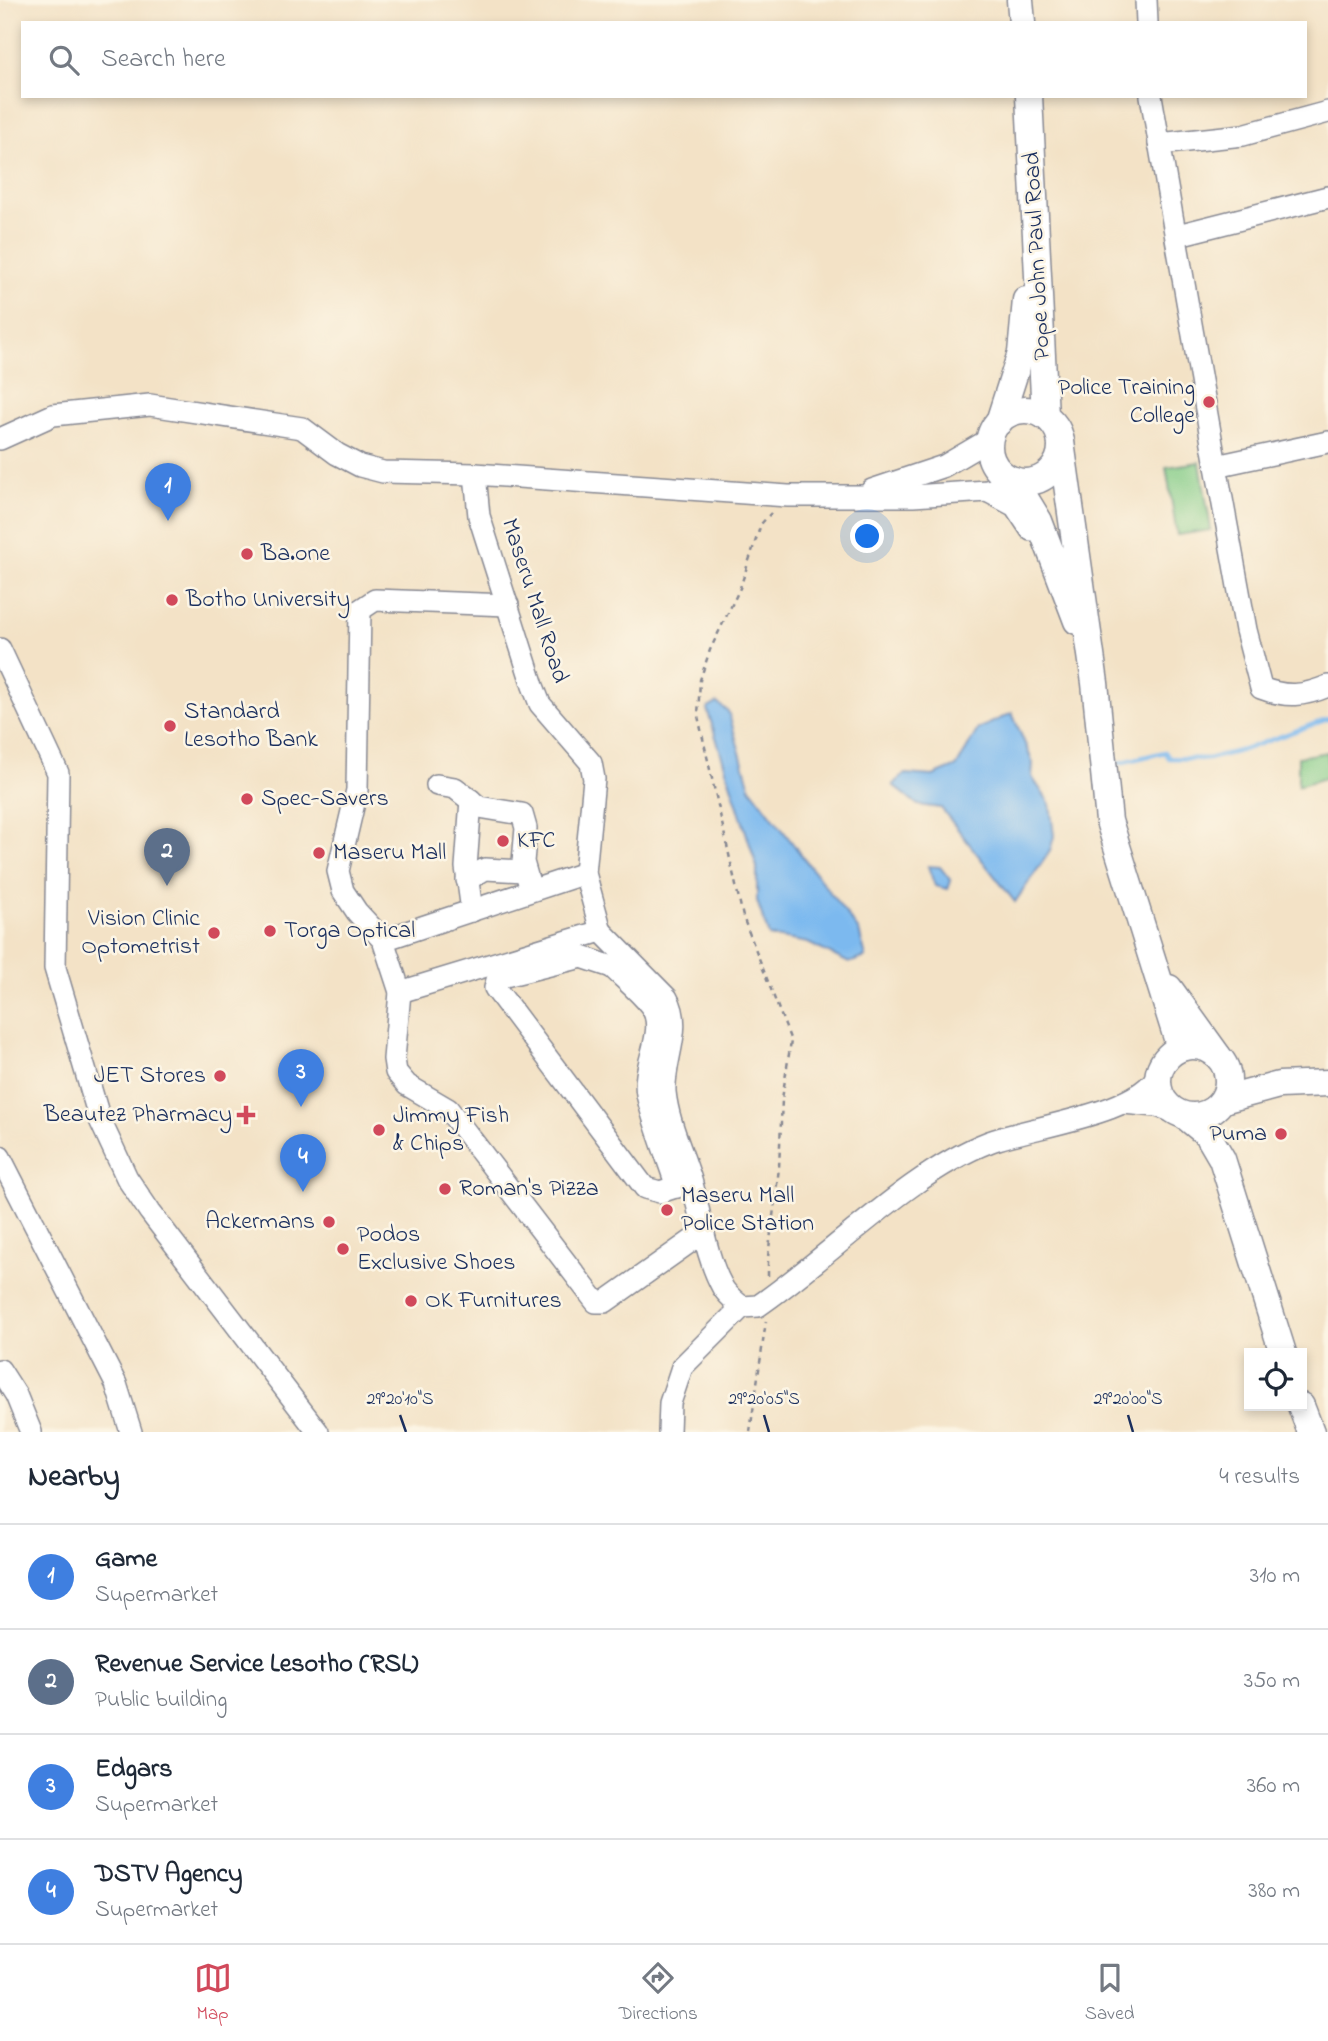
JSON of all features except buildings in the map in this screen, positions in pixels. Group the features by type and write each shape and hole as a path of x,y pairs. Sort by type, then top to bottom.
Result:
{"main road":[{"path":"1020,0 1022,21"},
{"name":"Pope John Paul Road","path":"1029,98 1045,416"},
{"name":"Pope John Paul Road","path":"995,431 1016,373 1024,333 1026,181 1032,138"},
{"path":"1095,683 1056,566 1034,510 1013,480 994,463 995,431 1010,414 1024,410 1045,416 1057,430 1061,442 1095,683 1109,821 1180,1048"},
{"path":"1013,480 1035,481 1048,474 1059,457 1061,442"},
{"path":"1156,966 1221,1059 1228,1082 1222,1101 1222,1159"},
{"path":"1279,1085 1221,1059 1200,1046 1180,1048 1170,1054 1158,1073 1160,1095 1208,1135 1222,1159 1281,1348"},
{"path":"1180,1114 1209,1113 1222,1101 1279,1085 1328,1083"},
{"path":"1303,1411 1311,1432"}],"street":[{"path":"1146,0 1147,21"},
{"path":"1151,98 1178,234 1246,630 1261,688 1275,693 1304,696 1328,687"},
{"path":"1159,144 1243,135 1328,112"},
{"path":"1178,234 1328,197"},
{"path":"0,439 53,415 150,405 293,425 302,428 360,466 383,472 475,474 788,496 913,496 987,491 1005,486 1013,480"},
{"path":"832,496 870,490 928,472 995,431"},
{"path":"1216,466 1328,442"},
{"name":"Maseru Mall Road","path":"475,474 479,516 540,704 591,763 594,779 585,873 601,931 618,963 667,998 674,1009 665,1090 684,1184 722,1286 742,1307"},
{"path":"987,491 1015,506 1048,560 1056,566"},
{"path":"508,606 375,600 360,610 357,790 338,871 343,891 357,912 383,940 400,992 394,1059 401,1080 448,1109 593,1300 605,1303 704,1232"},
{"path":"0,649 58,773 55,968 100,1120 127,1178 150,1212 318,1432"},
{"path":"437,785 455,788 479,807 522,814 526,828 523,862 528,881"},
{"path":"471,800 468,810 467,880 472,911"},
{"path":"467,880 485,869 528,881"},
{"path":"383,940 472,911 528,881 585,873"},
{"path":"400,992 601,931"},
{"path":"618,963 589,957 576,958 501,977 496,980 495,988 645,1188 660,1192 684,1184"},
{"path":"669,1432 670,1403 682,1367 742,1307 758,1306 769,1299 947,1163 988,1142 1123,1103 1144,1091 1158,1073"},
{"path":"1123,1103 1157,1106 1180,1114"},
{"path":"0,1157 116,1384 131,1432"},
{"path":"0,1370 16,1395 31,1432"}],"path":[{"path":"750,1432 769,1299 768,1256 779,1168 782,1099 791,1041 743,917 698,716 700,680 719,627 740,588 761,524 788,496"}],"green space":[{"path":"1200,462 1211,530 1177,535 1166,467"},
{"path":"1328,752 1328,777 1298,786 1298,757"}],"water":[{"path":"717,703 728,711 750,787 859,931 866,957 849,963 808,943 769,936 757,901 757,867 707,709"},
{"path":"1012,713 1033,763 1032,777 1050,804 1054,836 1050,851 1015,902 941,808 918,805 893,785 905,774 933,776 957,766 978,729"},
{"path":"928,866 940,867 951,881 948,889 935,886"}],"waterway":[{"path":"1119,763 1165,752 1169,758 1208,759 1243,750 1328,719"}],"place":[{"name":"Police Training College","path":"1209,402"},
{"name":"Game","path":"168,521"},
{"name":"Ba.one","path":"247,554"},
{"name":"Botho University","path":"172,600"},
{"name":"Standard Lesotho Bank","path":"170,726"},
{"name":"Spec-Savers","path":"247,799"},
{"name":"KFC","path":"503,841"},
{"name":"Maseru Mall","path":"319,853"},
{"name":"Revenue Service Lesotho (RSL)","path":"167,886"},
{"name":"Torga Optical","path":"270,931"},
{"name":"Vision Clinic Optometrist","path":"214,933"},
{"name":"JET Stores","path":"220,1076"},
{"name":"Edgars","path":"301,1107"},
{"name":"Beautez Pharmacy","path":"246,1115"},
{"name":"Jimmy Fish & Chips","path":"379,1130"},
{"name":"Puma","path":"1281,1134"},
{"name":"Roman's Pizza","path":"445,1189"},
{"name":"DSTV Agency","path":"303,1192"},
{"name":"Maseru Mall Police Station","path":"667,1210"},
{"name":"Ackermans","path":"329,1222"},
{"name":"Podos Exclusive Shoes","path":"343,1249"},
{"name":"OK Furnitures","path":"411,1301"}]}
